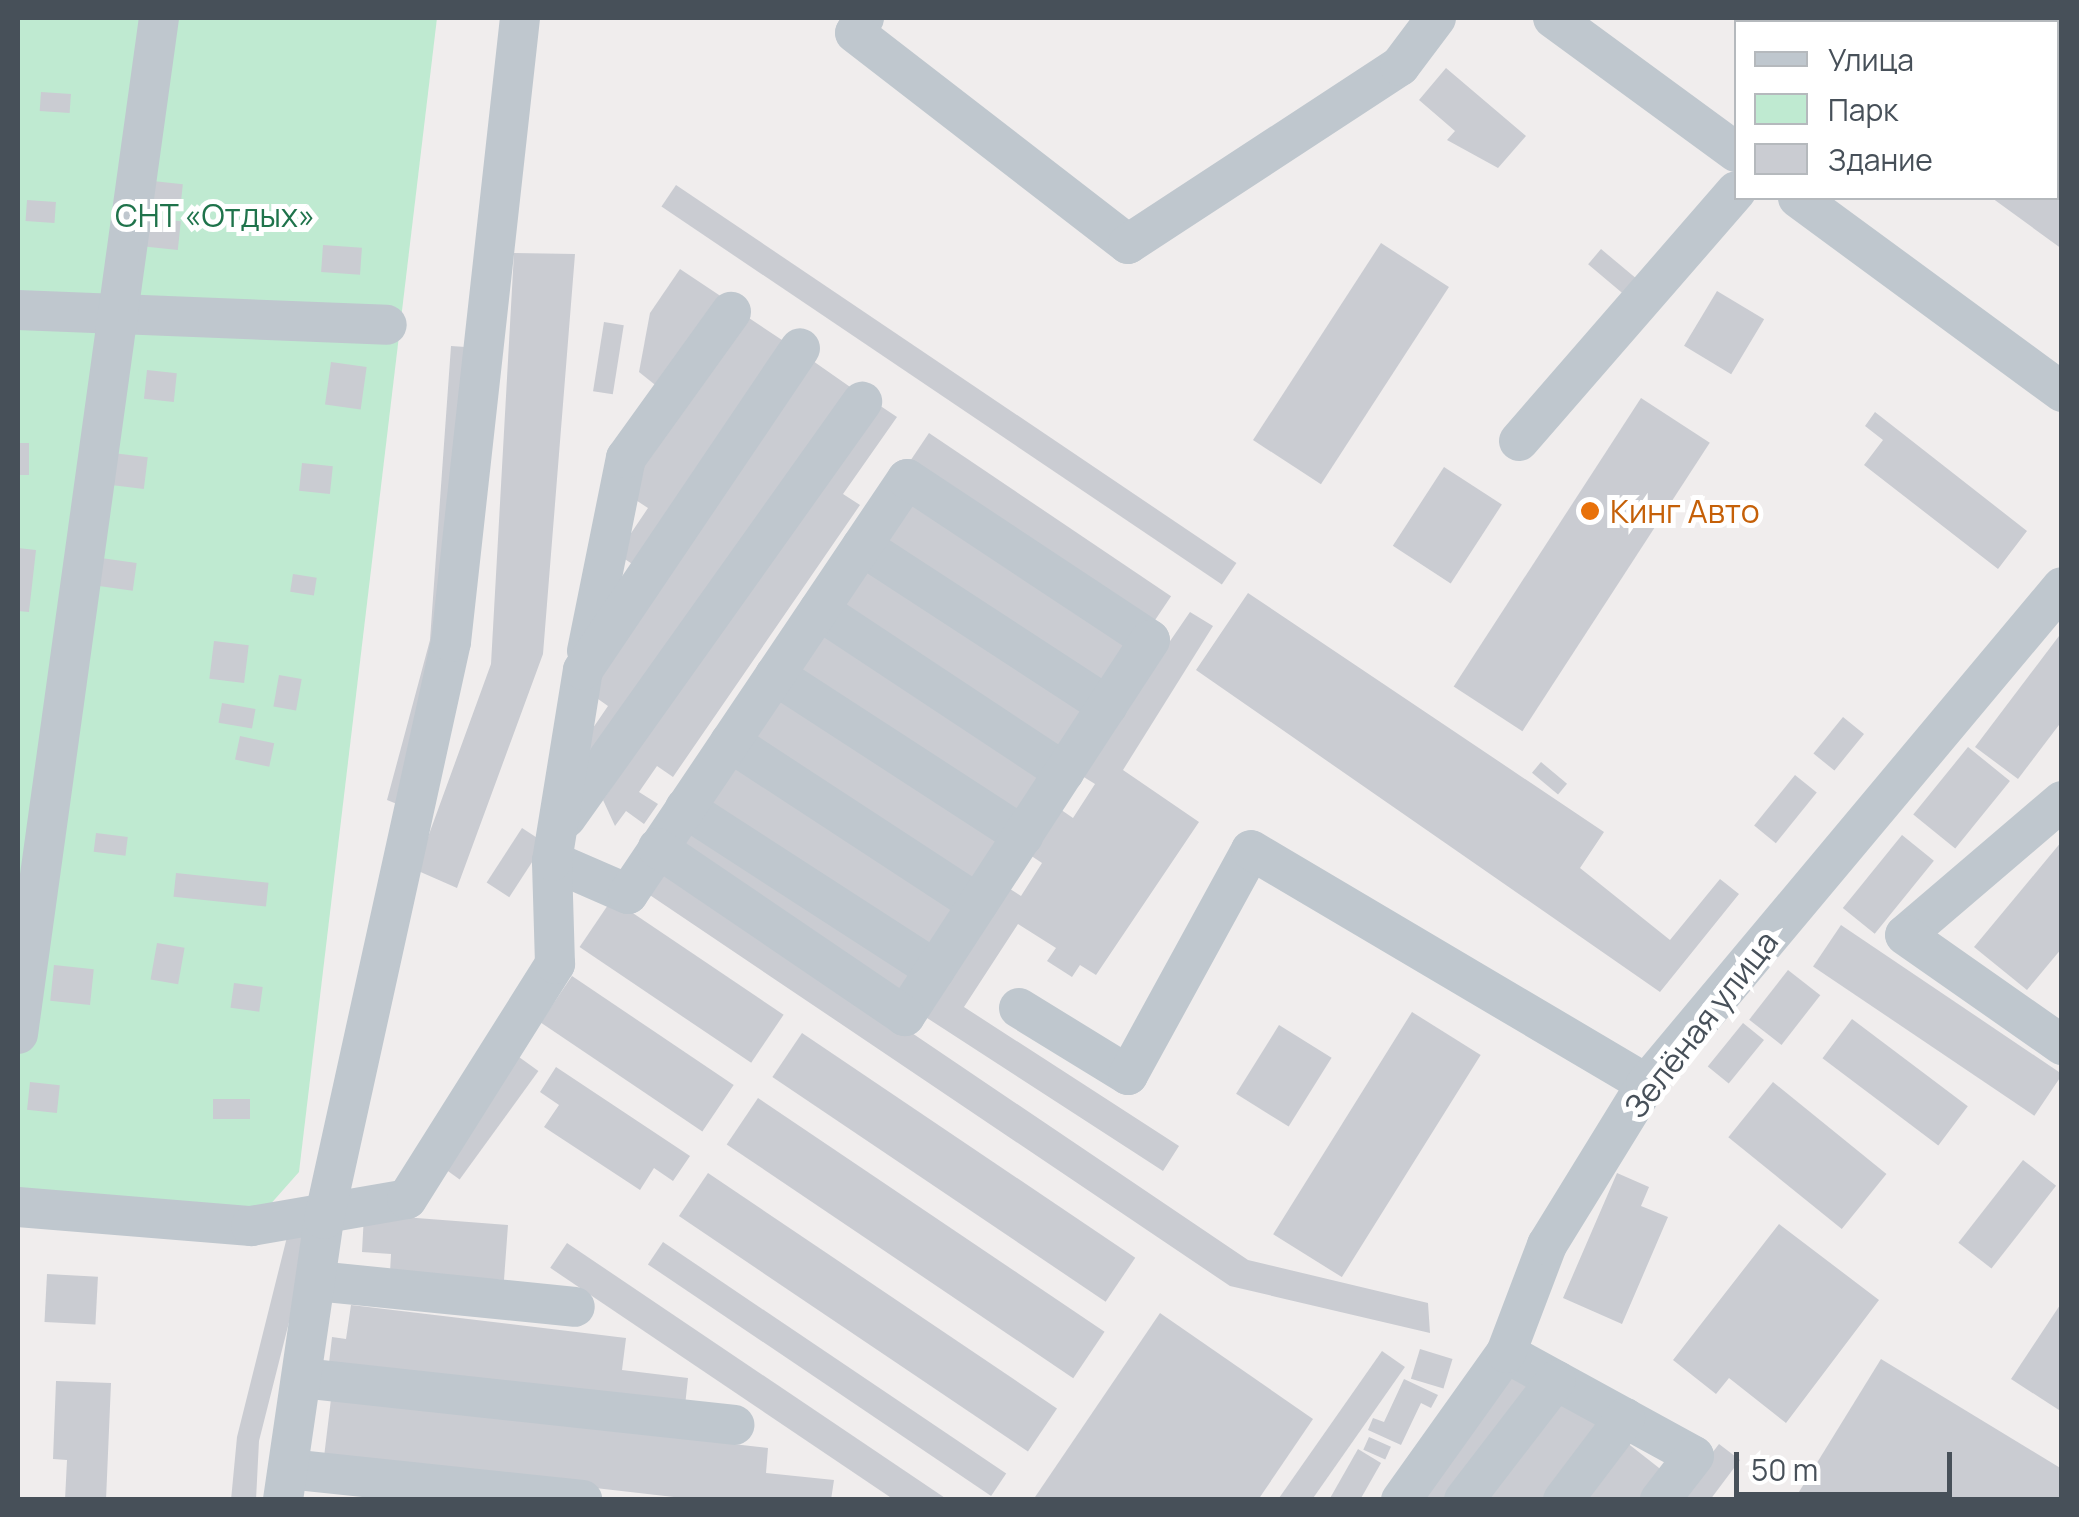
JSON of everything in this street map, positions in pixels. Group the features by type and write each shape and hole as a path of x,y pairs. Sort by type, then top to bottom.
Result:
{"street":[{"path":"18,1034 159,18"},
{"path":"520,18 451,642 324,1219 286,1484 582,1500"},
{"path":"864,18 855,33 1128,244 1400,66 1436,18"},
{"path":"1553,18 1734,151"},
{"path":"1519,442 1734,193"},
{"path":"1801,200 2062,392"},
{"path":"18,310 120,319 387,325"},
{"path":"18,1207 251,1226 324,1219 418,1196 555,964 557,831 583,670 626,458 730,312"},
{"path":"583,670 800,348"},
{"path":"557,831 862,402"},
{"path":"557,831 628,894 658,848 907,479 1150,640 905,1016 658,848"},
{"path":"862,546 1107,706"},
{"name":"Зелёная улица","path":"1401,1500 1506,1353 1547,1245 1646,1084 2062,587"},
{"path":"819,610 1064,772"},
{"path":"775,675 1023,836"},
{"path":"730,742 978,904"},
{"path":"2062,801 1905,935 2062,1044"},
{"path":"685,808 936,970"},
{"path":"1019,1008 1128,1076 1251,850 1646,1084"},
{"path":"316,1281 574,1307"},
{"path":"1506,1353 1694,1456 1660,1500"},
{"path":"302,1378 734,1425"},
{"path":"1464,1500 1556,1380"},
{"path":"1563,1500 1625,1418"}],"green space":[{"name":"СНТ «Отдых»","path":"18,18 437,18 299,1172 251,1226 18,1200"}],"building":[{"path":"1751,18 1857,18 1855,20"},
{"path":"1918,18 2004,18 1958,20 1916,20"},
{"path":"1446,68 1526,136 1498,168 1447,140 1455,131 1419,100"},
{"path":"41,92 71,94 70,113 40,111"},
{"path":"2062,101 2062,173 2059,171"},
{"path":"153,181 183,184 180,208 150,205"},
{"path":"2059,183 2062,185 2062,249 1995,200 2059,200"},
{"path":"676,185 1236,563 1222,585 661,207"},
{"path":"27,200 56,202 54,223 26,221"},
{"path":"150,218 181,221 178,250 147,247"},
{"path":"1381,243 1449,287 1321,484 1253,440"},
{"path":"323,245 362,248 360,275 321,272"},
{"path":"1601,249 1638,280 1625,295 1588,264"},
{"path":"514,253 575,254 543,654 457,888 416,870 491,664"},
{"path":"680,269 722,297 659,388 639,372 650,313"},
{"path":"1717,291 1764,319 1731,374 1684,346"},
{"path":"743,314 788,344 640,569 617,554 648,508 625,493"},
{"path":"604,322 624,325 613,394 593,391"},
{"path":"451,346 480,348 412,810 387,800 430,640"},
{"path":"813,361 853,389 602,757 582,744 608,706 588,692"},
{"path":"331,362 367,367 361,410 325,405"},
{"path":"147,370 177,373 174,402 144,399"},
{"path":"1641,398 1710,443 1522,731 1454,687"},
{"path":"876,403 897,417 843,494 860,505 673,777 657,766 639,792 658,804 644,824 626,811 615,826 603,800"},
{"path":"1875,412 2027,531 1998,569 1864,465 1883,440 1865,426"},
{"path":"929,433 1171,596 1149,629 907,466"},
{"path":"18,443 29,443 29,475 18,475"},
{"path":"113,453 148,457 144,489 109,485"},
{"path":"302,463 333,466 330,494 299,491"},
{"path":"1444,467 1502,505 1451,583 1393,546"},
{"path":"904,495 1134,644 1104,690 875,540"},
{"path":"18,548 36,550 29,612 18,611"},
{"path":"101,558 137,563 133,591 97,586"},
{"path":"862,558 1091,707 1062,752 833,603"},
{"path":"293,574 317,578 314,596 290,592"},
{"path":"1248,593 1604,832 1580,868 1670,940 1720,879 1739,894 1660,992 1196,670"},
{"path":"1190,612 1213,626 1123,770 1199,822 1096,975 1080,965 1072,977 1047,961 1056,948 1018,924 964,1007 1179,1146 1163,1171 924,1016 1007,887 1021,896 1042,863 1027,853 1057,807 1073,818 1095,784 1079,774"},
{"path":"818,623 1048,772 1018,818 789,668"},
{"path":"2062,632 2062,721 2018,779 1975,747"},
{"path":"214,641 249,645 244,683 209,679"},
{"path":"279,675 302,679 296,711 273,707"},
{"path":"776,690 1005,839 975,885 746,736"},
{"path":"222,703 255,709 252,729 219,723"},
{"path":"1843,717 1864,734 1834,771 1813,754"},
{"path":"240,736 274,743 269,767 235,759"},
{"path":"1968,747 2010,781 1955,849 1913,815"},
{"path":"732,756 961,905 932,950 703,801"},
{"path":"1541,762 1567,784 1558,795 1532,773"},
{"path":"1795,775 1817,793 1776,843 1754,826"},
{"path":"686,818 916,973 900,997 670,842"},
{"path":"522,828 545,843 509,897 487,883"},
{"path":"96,833 128,837 125,856 94,852"},
{"path":"1902,835 1934,861 1875,934 1843,908"},
{"path":"2062,841 2062,948 2027,990 1974,947"},
{"path":"644,852 1248,1260 1428,1303 1430,1333 1230,1286 626,879"},
{"path":"176,873 268,883 266,907 173,897"},
{"path":"612,899 784,1015 751,1063 580,947"},
{"path":"1841,925 2062,1074 2034,1116 1813,966"},
{"path":"157,943 185,948 178,984 151,979"},
{"path":"54,965 94,969 90,1005 50,1001"},
{"path":"1788,970 1820,995 1782,1045 1749,1020"},
{"path":"572,976 734,1085 702,1131 541,1022"},
{"path":"234,983 263,987 259,1012 231,1008"},
{"path":"1412,1012 1481,1055 1342,1277 1273,1234"},
{"path":"1852,1019 1968,1106 1938,1145 1823,1058"},
{"path":"1743,1023 1764,1040 1729,1084 1708,1067"},
{"path":"1279,1025 1332,1058 1289,1127 1236,1094"},
{"path":"802,1033 1135,1258 1106,1302 772,1077"},
{"path":"519,1057 538,1071 460,1180 440,1165"},
{"path":"556,1067 690,1156 673,1181 654,1168 640,1190 544,1127 559,1105 540,1092"},
{"path":"30,1082 60,1085 57,1113 27,1110"},
{"path":"1773,1082 1886,1174 1842,1229 1728,1137"},
{"path":"758,1098 1105,1332 1073,1378 727,1144"},
{"path":"213,1099 250,1099 250,1119 213,1119"},
{"path":"2023,1160 2056,1186 1991,1269 1958,1243"},
{"path":"708,1173 1057,1408 1028,1452 679,1216"},
{"path":"1617,1173 1649,1187 1641,1206 1668,1217 1622,1324 1563,1298"},
{"path":"364,1214 508,1225 504,1280 390,1272 391,1254 362,1252"},
{"path":"1779,1224 1879,1300 1786,1423 1729,1378 1716,1394 1673,1360"},
{"path":"288,1233 310,1239 259,1441 256,1500 231,1500 237,1437"},
{"path":"663,1242 1006,1474 991,1496 648,1264"},
{"path":"567,1243 946,1499 894,1500 550,1268"},
{"path":"47,1274 98,1277 95,1325 44,1322"},
{"path":"2062,1302 2062,1412 2011,1379"},
{"path":"351,1305 626,1338 622,1370 688,1378 685,1406 329,1363 332,1337 346,1339"},
{"path":"1160,1313 1313,1419 1258,1500 1033,1500"},
{"path":"1420,1349 1453,1359 1443,1389 1411,1379"},
{"path":"1382,1351 1405,1367 1312,1500 1278,1499"},
{"path":"1881,1359 2062,1469 2062,1500 1794,1500"},
{"path":"1515,1366 1537,1385 1449,1500 1412,1500"},
{"path":"1404,1379 1438,1395 1431,1408 1421,1403 1401,1445 1368,1430 1373,1418 1384,1422"},
{"path":"56,1381 111,1383 106,1500 65,1500 67,1460 53,1459"},
{"path":"1559,1395 1601,1428 1545,1500 1478,1500"},
{"path":"331,1399 768,1448 766,1473 834,1480 831,1500 700,1500 324,1457"},
{"path":"1369,1437 1391,1447 1385,1460 1363,1450"},
{"path":"1626,1442 1668,1475 1648,1500 1581,1500"},
{"path":"1719,1444 1740,1460 1710,1500 1676,1500"},
{"path":"1358,1449 1381,1463 1360,1500 1329,1500"}],"place":[{"name":"Кинг Авто","path":"1590,511"}]}
